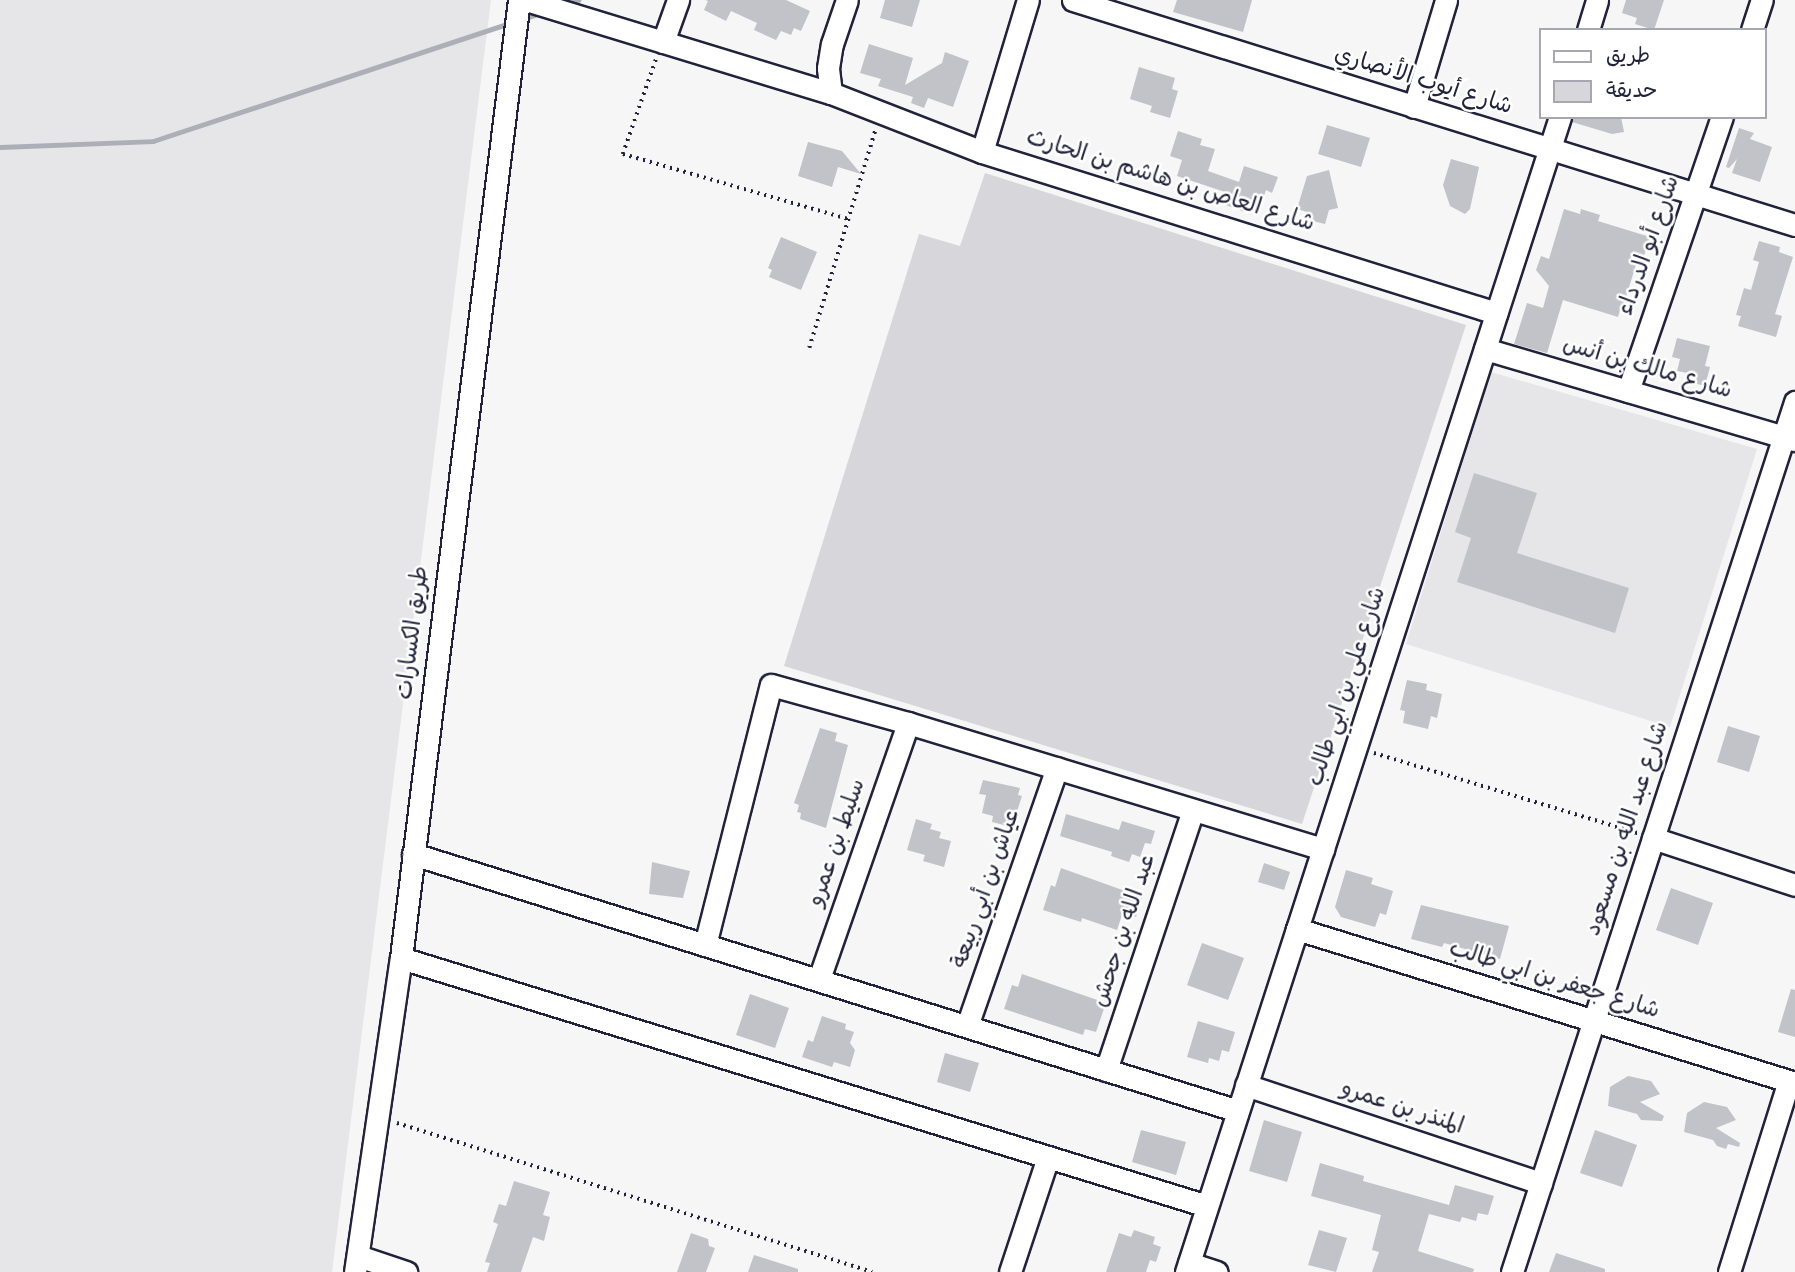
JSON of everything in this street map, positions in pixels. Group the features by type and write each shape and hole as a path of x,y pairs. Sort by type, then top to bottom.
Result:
{"street":[{"name":"طريق الكسارات","path":"356,1264 401,958 520,0"},
{"name":"شارع العاص بن هاشم بن الحارث","path":"526,0 831,93 982,152 1496,313"},
{"path":"663,42 678,0"},
{"path":"831,93 828,68 832,44 846,0"},
{"path":"982,152 1028,0"},
{"name":"شارع أيوب الأنصاري","path":"1073,0 1117,6 1414,107 1795,225"},
{"path":"1414,107 1446,0"},
{"path":"1589,28 1598,0"},
{"path":"1753,28 1762,0"},
{"name":"شارع علي بن ابي طالب","path":"1187,1267 1559,119"},
{"name":"شارع أبو الدرداء","path":"1628,391 1721,119"},
{"name":"شارع مالك بن أنس","path":"1485,349 1789,438"},
{"name":"شارع عبد الله بن مسعود","path":"1512,1272 1653,838 1789,438 1795,401"},
{"path":"705,945 771,685 908,723 1323,849"},
{"name":"سليط بن عمرو","path":"819,979 908,723"},
{"name":"عياش بن أبي ربيعة","path":"967,1026 1057,768"},
{"name":"عبد الله بن جحش","path":"1106,1070 1193,810"},
{"path":"1653,838 1795,885"},
{"path":"413,854 1238,1111"},
{"name":"شارع جعفر بن ابي طالب","path":"1297,929 1792,1082"},
{"path":"401,958 1207,1206"},
{"path":"1729,1272 1792,1082"},
{"name":"المنذر بن عمرو","path":"1246,1085 1541,1183"},
{"path":"1010,1272 1048,1157"},
{"path":"356,1264 406,1272"},
{"path":"1187,1267 1217,1272"}],"path":[{"path":"663,42 623,155 848,219"},
{"path":"809,348 881,113"},
{"path":"1356,747 1653,838"},
{"path":"378,1117 872,1272"}],"shaded area":[{"path":"0,0 491,0 332,1272 0,1272"},
{"path":"1491,372 1757,449 1670,727 1406,644"}],"green space":[{"path":"985,173 1466,325 1302,824 784,666 919,234 960,246"}],"building":[{"path":"705,0 786,0 810,11 801,31 794,28 791,35 781,31 776,40 754,30 757,23 731,11 726,21 704,10 708,1"},
{"path":"885,0 920,0 912,27 880,18"},
{"path":"1177,0 1252,0 1243,32 1173,12"},
{"path":"1626,0 1664,0 1655,28 1635,24 1637,18 1622,13"},
{"path":"869,44 913,58 905,85 942,63 945,52 969,61 953,107 928,98 924,108 911,103 913,97 878,86 881,79 860,73"},
{"path":"1139,67 1175,78 1172,89 1178,91 1170,118 1150,112 1152,106 1130,99"},
{"path":"1573,119 1621,119 1624,132 1612,134 1572,122"},
{"path":"1327,125 1370,138 1361,167 1318,154"},
{"path":"1739,128 1754,133 1750,139 1772,147 1760,182 1732,173 1737,159 1729,168 1726,167"},
{"path":"1178,131 1202,139 1200,145 1215,149 1208,171 1239,182 1244,166 1278,177 1272,193 1266,190 1259,210 1247,206 1245,212 1220,203 1225,192 1177,176 1182,160 1170,156"},
{"path":"808,142 842,151 861,174 838,167 832,187 798,176"},
{"path":"1451,159 1479,167 1470,209 1465,214 1450,206 1443,185"},
{"path":"1329,170 1338,208 1329,210 1325,224 1305,219 1307,212 1297,209 1307,176"},
{"path":"1564,209 1580,214 1581,209 1600,215 1598,221 1650,237 1643,259 1639,255 1626,297 1630,298 1626,312 1620,310 1618,317 1563,300 1547,353 1514,344 1527,303 1543,308 1549,286 1536,270 1541,256 1549,259"},
{"path":"781,237 817,252 801,290 769,277 772,270 768,268"},
{"path":"1759,241 1780,247 1779,252 1793,257 1775,314 1782,316 1776,337 1738,326 1741,316 1736,315 1744,288 1751,290 1759,262 1753,260"},
{"path":"1677,338 1710,346 1705,366 1710,367 1705,386 1686,381 1688,373 1677,371 1680,359 1672,357"},
{"path":"1474,473 1537,493 1517,553 1629,588 1615,633 1457,582 1471,538 1455,532"},
{"path":"1407,680 1427,684 1426,690 1442,694 1437,718 1431,716 1428,729 1403,723 1405,711 1400,710"},
{"path":"1728,726 1760,736 1749,772 1717,762"},
{"path":"820,728 837,733 835,741 848,745 826,828 800,819 801,813 797,812 799,805 794,803"},
{"path":"983,780 1020,788 1018,795 1022,796 1012,827 992,822 993,816 982,813 986,795 979,794"},
{"path":"1066,814 1119,830 1122,821 1155,831 1151,844 1145,843 1140,857 1132,854 1129,862 1111,856 1112,852 1060,836"},
{"path":"916,819 932,824 930,829 941,832 939,838 951,841 944,867 923,861 925,855 907,850"},
{"path":"652,862 690,871 683,898 649,894"},
{"path":"1264,863 1290,872 1284,890 1258,882"},
{"path":"1061,868 1142,897 1136,917 1123,912 1117,930 1082,918 1081,922 1043,910 1051,885 1055,887"},
{"path":"1346,870 1373,878 1371,884 1393,891 1386,915 1380,913 1375,927 1341,917 1335,907"},
{"path":"1671,888 1713,903 1698,945 1656,930"},
{"path":"1421,905 1509,926 1500,959 1444,943 1442,947 1411,939"},
{"path":"1202,943 1244,958 1228,1000 1187,985"},
{"path":"1022,974 1106,1003 1096,1032 1085,1029 1083,1035 1004,1009 1012,985 1018,987"},
{"path":"1791,989 1795,990 1795,1037 1778,1032"},
{"path":"750,994 789,1008 775,1048 736,1035"},
{"path":"822,1016 846,1024 845,1029 854,1032 850,1043 855,1050 850,1067 834,1062 832,1067 802,1057 808,1040 813,1042"},
{"path":"1198,1021 1235,1032 1229,1052 1222,1050 1219,1061 1209,1058 1208,1063 1187,1057"},
{"path":"945,1053 979,1063 970,1092 937,1082"},
{"path":"1628,1076 1651,1081 1660,1094 1640,1102 1664,1116 1662,1121 1641,1120 1637,1114 1608,1106 1610,1087"},
{"path":"1704,1102 1727,1107 1736,1120 1716,1128 1740,1143 1739,1147 1728,1144 1726,1149 1717,1146 1713,1140 1684,1132 1687,1113"},
{"path":"1264,1120 1302,1132 1287,1182 1249,1171"},
{"path":"1141,1130 1186,1142 1176,1175 1132,1162"},
{"path":"1595,1130 1637,1145 1622,1187 1580,1173"},
{"path":"1320,1163 1364,1176 1363,1181 1449,1205 1455,1185 1494,1196 1488,1215 1478,1213 1476,1221 1462,1217 1460,1222 1429,1214 1418,1251 1474,1269 1473,1272 1372,1272 1379,1252 1372,1250 1381,1215 1311,1196"},
{"path":"514,1181 550,1192 543,1215 550,1217 544,1241 533,1237 521,1272 487,1272 490,1263 485,1262 498,1224 493,1222 499,1204 506,1206"},
{"path":"1134,1230 1155,1237 1153,1244 1161,1247 1156,1262 1150,1260 1146,1272 1106,1272 1119,1233 1131,1237"},
{"path":"1319,1230 1347,1238 1336,1272 1308,1265"},
{"path":"691,1233 708,1239 709,1246 715,1248 706,1272 677,1272"},
{"path":"1556,1253 1605,1269 1605,1272 1549,1272"},
{"path":"754,1255 798,1269 798,1272 748,1272"}],"waterway":[{"path":"565,4 578,0"},
{"path":"522,19 543,12"},
{"path":"0,147 153,141 510,23"}]}
